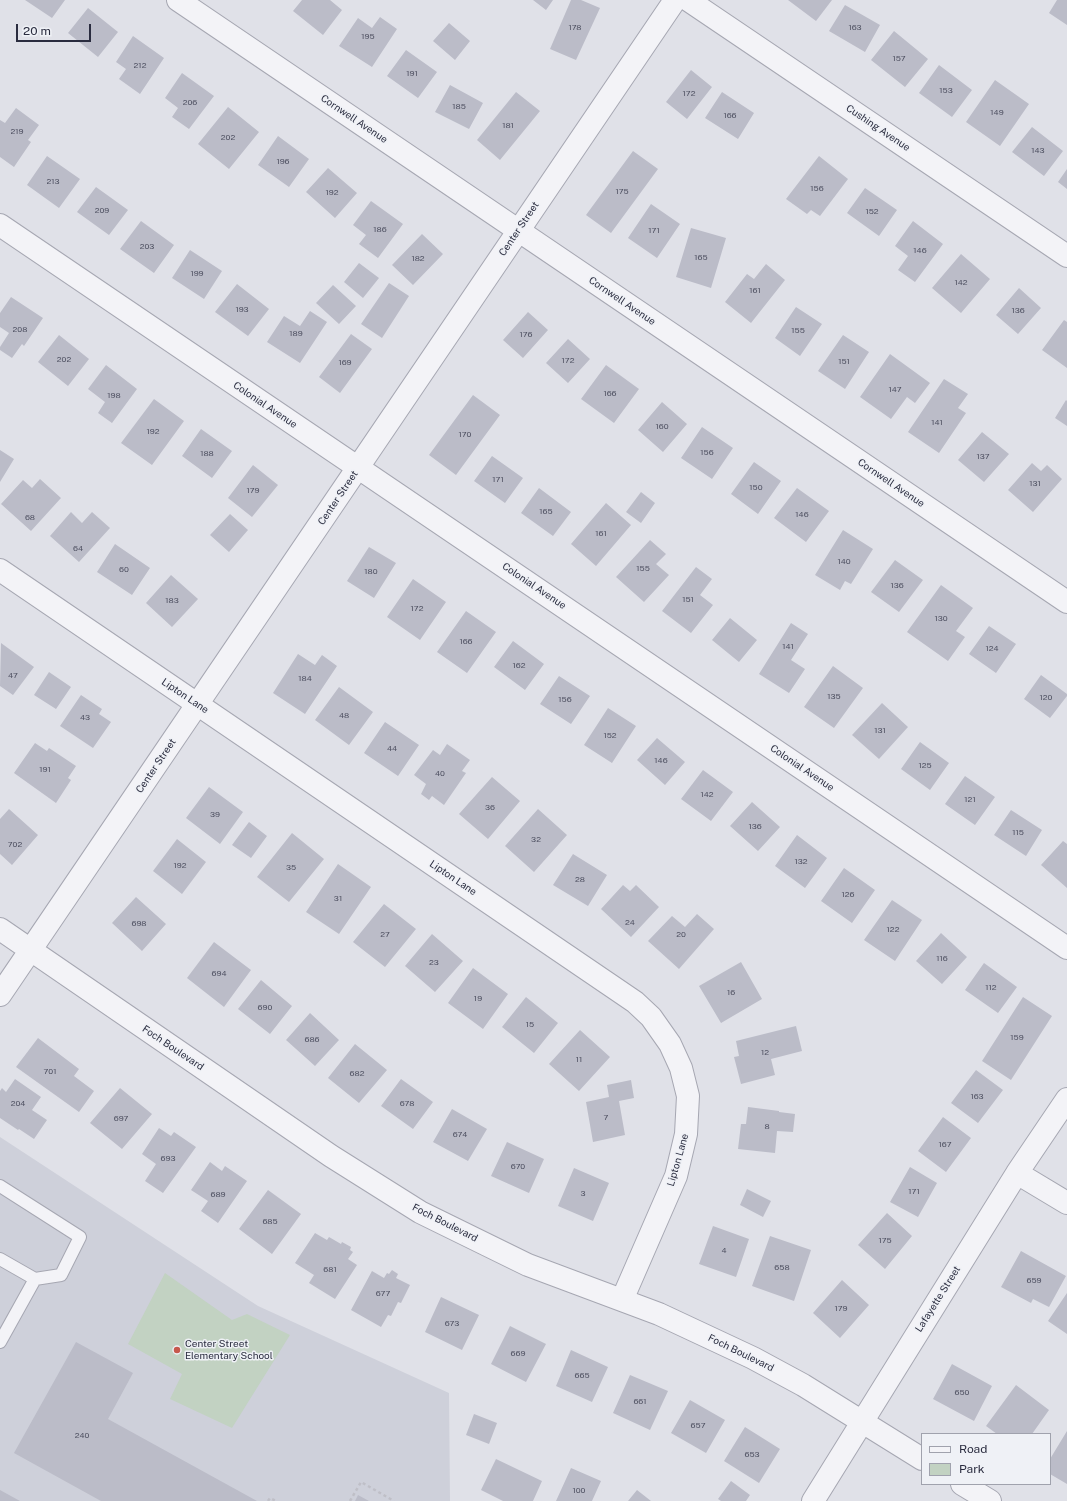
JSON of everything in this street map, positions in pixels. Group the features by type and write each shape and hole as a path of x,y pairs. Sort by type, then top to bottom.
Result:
{"street":[{"name":"Cornwell Avenue","path":"178,0 1067,602"},
{"name":"Center Street","path":"0,995 675,0"},
{"name":"Cushing Avenue","path":"688,0 1067,256"},
{"name":"Colonial Avenue","path":"0,225 1067,948"},
{"name":"Lipton Lane","path":"0,570 635,1002 651,1017 670,1044 681,1068 688,1096 686,1134 676,1176 622,1300"},
{"name":"Foch Boulevard","path":"0,929 331,1156 420,1212 528,1265 659,1314 753,1358 803,1385 921,1458"},
{"name":"Lafayette Street","path":"813,1501 1017,1173 1067,1099"},
{"path":"1017,1173 1067,1204"},
{"path":"964,1485 990,1501"}],"lane":[{"path":"0,1186 80,1237 61,1275 35,1279 0,1259"},
{"path":"0,1342 35,1279"}],"path":[{"path":"350,1501 361,1482 394,1501"},
{"path":"268,1501 270,1498 276,1501"}],"shaded area":[{"name":"Center Street Elementary School","path":"0,1137 258,1306 449,1393 450,1501 0,1501"}],"green space":[{"path":"165,1273 232,1320 247,1314 290,1335 232,1428 170,1399 182,1374 128,1344"}],"building":[{"path":"25,0 65,0 52,18"},
{"path":"302,0 330,0 342,10 323,35 293,11"},
{"path":"533,0 553,0 546,10"},
{"path":"571,0 581,0 600,8 576,60 550,49"},
{"path":"788,0 832,0 816,21"},
{"path":"1057,0 1067,0 1067,25 1049,13"},
{"path":"845,5 880,25 865,52 829,31"},
{"path":"88,8 118,32 98,57 68,33"},
{"path":"380,17 397,29 372,67 339,46 358,18 372,28"},
{"path":"449,23 470,41 455,60 433,41"},
{"path":"894,31 928,59 905,87 871,60"},
{"path":"133,36 164,58 140,94 119,79 126,69 116,62"},
{"path":"406,50 437,72 418,98 387,76"},
{"path":"939,65 972,90 952,117 919,93"},
{"path":"691,70 712,87 687,119 666,102"},
{"path":"182,73 214,96 189,129 172,117 178,108 165,98"},
{"path":"995,80 1029,104 1000,146 966,122"},
{"path":"450,85 483,103 469,129 435,112"},
{"path":"516,92 540,111 500,160 477,140"},
{"path":"722,92 754,113 738,139 705,118"},
{"path":"228,107 259,132 229,169 198,144"},
{"path":"16,108 39,125 28,140 31,142 14,167 0,157 0,120 5,123"},
{"path":"1032,127 1063,151 1044,176 1012,152"},
{"path":"278,136 309,159 289,187 258,165"},
{"path":"633,151 658,169 611,233 586,215"},
{"path":"47,156 80,179 59,208 27,185"},
{"path":"819,156 848,179 820,216 811,210 807,214 786,199"},
{"path":"328,168 357,193 335,218 306,192"},
{"path":"1067,169 1067,189 1058,182"},
{"path":"96,187 128,210 109,235 77,212"},
{"path":"865,188 897,210 879,236 847,213"},
{"path":"371,201 403,224 378,258 359,244 366,235 353,225"},
{"path":"651,204 680,224 657,258 628,238"},
{"path":"141,221 174,245 154,273 120,249"},
{"path":"913,221 943,244 915,282 898,270 908,256 895,246"},
{"path":"691,228 726,238 711,288 676,277"},
{"path":"422,234 443,254 413,285 392,265"},
{"path":"190,250 222,271 204,299 172,278"},
{"path":"961,254 990,279 961,313 932,288"},
{"path":"359,263 379,278 363,298 344,282"},
{"path":"766,264 785,280 751,323 725,302 747,274 754,279"},
{"path":"389,283 409,296 382,338 361,324"},
{"path":"237,284 269,309 248,336 215,312"},
{"path":"333,285 356,306 339,324 316,303"},
{"path":"1019,288 1041,308 1018,334 996,315"},
{"path":"11,297 43,318 24,346 22,344 12,358 0,350 0,347 9,333 0,327 0,313"},
{"path":"796,307 822,324 800,356 775,338"},
{"path":"310,311 327,322 300,363 267,342 284,316 300,326"},
{"path":"528,312 548,330 523,358 503,340"},
{"path":"1064,320 1067,322 1067,368 1042,350"},
{"path":"351,334 372,349 340,393 319,377"},
{"path":"59,335 89,359 68,386 38,362"},
{"path":"843,335 869,352 845,389 818,371"},
{"path":"568,339 590,359 568,383 546,363"},
{"path":"890,354 930,383 915,403 907,397 891,419 860,397"},
{"path":"106,365 137,389 112,423 98,413 105,402 88,389"},
{"path":"606,365 639,389 614,423 581,399"},
{"path":"944,379 968,394 958,408 966,413 939,453 908,432"},
{"path":"473,395 500,415 456,475 429,455"},
{"path":"154,399 184,421 152,465 121,443"},
{"path":"1066,400 1067,401 1067,426 1055,418"},
{"path":"662,402 687,424 663,452 638,430"},
{"path":"702,427 733,448 712,479 681,458"},
{"path":"201,429 232,451 212,478 182,456"},
{"path":"982,432 1009,454 984,482 958,460"},
{"path":"0,450 14,459 0,482"},
{"path":"492,456 523,478 505,503 474,481"},
{"path":"754,462 781,481 758,514 731,494"},
{"path":"1032,463 1041,471 1047,465 1062,479 1033,512 1008,490"},
{"path":"253,465 278,485 252,517 228,498"},
{"path":"40,479 61,498 31,531 1,504 23,480 32,488"},
{"path":"539,488 571,512 553,536 521,513"},
{"path":"797,488 829,511 806,542 774,518"},
{"path":"641,492 655,503 641,523 626,512"},
{"path":"606,503 631,525 596,566 571,544"},
{"path":"71,512 82,523 92,512 110,528 79,562 50,536"},
{"path":"230,514 248,530 229,552 210,535"},
{"path":"843,530 873,549 851,584 845,581 840,590 815,575"},
{"path":"650,540 666,554 656,564 669,575 644,602 616,577"},
{"path":"115,544 150,568 132,595 97,572"},
{"path":"369,547 396,563 374,598 347,581"},
{"path":"895,560 923,580 899,612 871,592"},
{"path":"696,567 712,579 700,595 713,605 691,633 662,611"},
{"path":"171,575 198,599 172,627 146,603"},
{"path":"413,579 446,602 420,640 387,617"},
{"path":"941,585 973,608 956,631 965,637 948,661 907,632"},
{"path":"466,611 496,632 467,673 437,652"},
{"path":"730,618 757,640 739,662 712,640"},
{"path":"791,623 808,634 791,660 805,669 789,693 759,674"},
{"path":"989,626 1016,644 996,673 969,654"},
{"path":"513,641 544,664 525,690 494,667"},
{"path":"1,643 34,667 13,695 0,686"},
{"path":"298,654 315,665 322,655 337,666 305,714 273,693"},
{"path":"833,666 863,688 834,728 804,707"},
{"path":"49,672 71,687 56,709 34,695"},
{"path":"1041,675 1067,694 1050,718 1024,699"},
{"path":"559,676 590,696 571,724 540,704"},
{"path":"339,687 373,712 349,745 315,720"},
{"path":"81,695 102,709 99,714 111,722 93,748 60,726"},
{"path":"882,703 908,727 879,759 852,735"},
{"path":"608,708 636,726 612,763 584,745"},
{"path":"385,722 419,745 398,776 364,753"},
{"path":"657,738 685,762 665,785 637,760"},
{"path":"920,742 949,763 930,790 901,769"},
{"path":"35,743 47,751 49,748 76,766 68,778 71,780 56,803 14,773"},
{"path":"447,744 470,760 462,771 466,773 444,805 432,796 429,800 421,794 426,784 414,775 433,750 440,755"},
{"path":"703,770 733,792 711,821 681,799"},
{"path":"965,776 995,797 975,825 945,804"},
{"path":"492,777 520,801 488,839 459,814"},
{"path":"209,787 243,812 220,844 186,818"},
{"path":"752,802 780,827 758,851 730,826"},
{"path":"9,809 38,835 12,865 0,854 0,819"},
{"path":"538,809 567,835 534,872 505,846"},
{"path":"1011,810 1042,830 1026,856 994,835"},
{"path":"249,822 267,836 251,858 232,845"},
{"path":"292,833 324,859 289,902 257,877"},
{"path":"797,835 827,858 805,888 775,866"},
{"path":"177,839 206,862 182,894 153,871"},
{"path":"1063,841 1067,844 1067,888 1041,865"},
{"path":"573,854 607,875 588,906 553,885"},
{"path":"338,864 371,887 339,934 306,912"},
{"path":"844,868 875,890 852,923 821,901"},
{"path":"623,885 630,891 636,885 659,907 631,937 601,909"},
{"path":"136,897 166,924 142,951 112,923"},
{"path":"892,900 922,920 895,961 864,940"},
{"path":"384,904 416,929 385,967 353,942"},
{"path":"697,914 714,929 679,969 648,941 672,916 685,927"},
{"path":"941,933 967,957 942,984 916,961"},
{"path":"432,934 463,961 435,992 405,966"},
{"path":"214,942 251,970 224,1007 187,978"},
{"path":"741,962 762,999 721,1023 699,986"},
{"path":"984,963 1017,987 998,1013 965,990"},
{"path":"473,968 508,994 483,1029 448,1003"},
{"path":"261,980 292,1006 270,1034 238,1009"},
{"path":"526,997 558,1023 534,1053 502,1027"},
{"path":"1023,997 1052,1016 1011,1080 982,1061"},
{"path":"310,1013 339,1040 315,1066 286,1040"},
{"path":"796,1026 802,1051 771,1059 775,1075 741,1084 734,1057 739,1056 736,1041"},
{"path":"580,1030 610,1057 579,1091 549,1064"},
{"path":"38,1038 79,1069 74,1076 94,1091 79,1112 16,1067"},
{"path":"355,1044 387,1070 359,1103 328,1078"},
{"path":"976,1070 1003,1090 978,1123 951,1103"},
{"path":"15,1079 41,1097 32,1110 47,1120 34,1139 0,1118 0,1091 2,1088 6,1092"},
{"path":"401,1079 433,1102 413,1129 381,1106"},
{"path":"631,1080 634,1098 619,1101 625,1135 593,1142 586,1102 609,1097 607,1085"},
{"path":"120,1088 152,1114 122,1149 90,1123"},
{"path":"748,1107 795,1114 793,1132 777,1131 775,1153 738,1149 741,1124 746,1124"},
{"path":"452,1109 487,1129 468,1161 433,1142"},
{"path":"943,1117 971,1138 946,1172 918,1151"},
{"path":"159,1128 171,1136 174,1132 196,1147 163,1193 145,1181 156,1164 142,1154"},
{"path":"507,1142 544,1159 529,1193 491,1176"},
{"path":"210,1162 222,1171 225,1166 247,1181 218,1223 201,1211 208,1201 191,1190"},
{"path":"910,1167 937,1183 918,1217 890,1202"},
{"path":"574,1168 609,1183 593,1221 558,1206"},
{"path":"747,1189 771,1201 763,1217 740,1205"},
{"path":"268,1190 301,1214 272,1254 239,1229"},
{"path":"887,1213 912,1236 885,1269 858,1245"},
{"path":"713,1226 749,1239 736,1277 699,1264"},
{"path":"315,1233 327,1240 329,1237 341,1244 342,1242 351,1247 350,1250 353,1252 348,1259 357,1265 335,1299 309,1283 314,1275 295,1263"},
{"path":"770,1236 811,1250 794,1301 752,1286"},
{"path":"1021,1251 1066,1276 1049,1307 1033,1299 1031,1303 1001,1287"},
{"path":"392,1270 398,1274 396,1278 410,1285 401,1303 398,1302 391,1316 388,1315 381,1327 351,1310 372,1271 384,1278 387,1273 389,1274"},
{"path":"842,1280 869,1305 840,1338 813,1313"},
{"path":"1067,1293 1067,1334 1048,1321"},
{"path":"441,1297 479,1315 462,1350 425,1332"},
{"path":"510,1326 546,1344 526,1382 491,1364"},
{"path":"76,1342 133,1373 108,1419 257,1501 101,1501 14,1453"},
{"path":"571,1350 608,1367 592,1402 556,1386"},
{"path":"952,1364 992,1386 974,1421 933,1399"},
{"path":"630,1375 668,1391 650,1430 613,1413"},
{"path":"1016,1385 1049,1410 1033,1433 996,1433 986,1426"},
{"path":"690,1400 725,1420 706,1453 671,1433"},
{"path":"474,1414 497,1423 489,1444 466,1435"},
{"path":"745,1427 780,1449 759,1483 724,1461"},
{"path":"1067,1431 1067,1484 1051,1475 1051,1457"},
{"path":"496,1459 542,1481 533,1501 503,1501 481,1490"},
{"path":"571,1468 601,1481 592,1501 556,1501"},
{"path":"731,1481 750,1495 746,1501 721,1501 718,1499"},
{"path":"0,1490 20,1501 0,1501"},
{"path":"637,1490 651,1501 628,1501"},
{"path":"358,1495 369,1501 355,1501"}],"place":[{"name":"Center Street Elementary School","path":"177,1350"}]}
